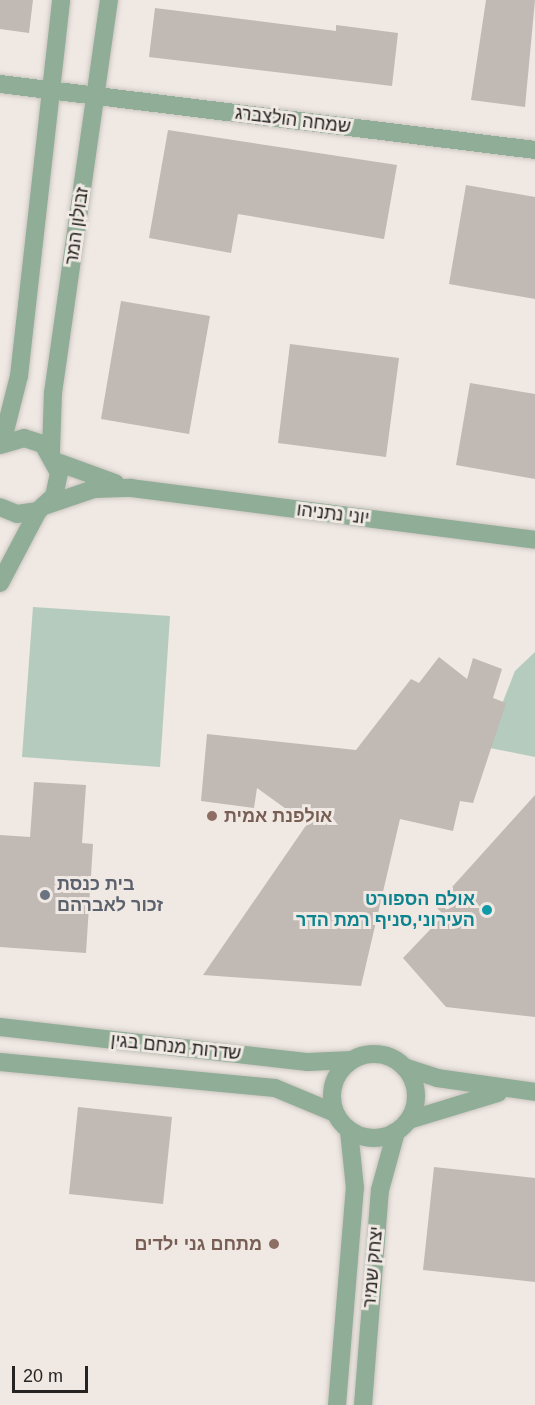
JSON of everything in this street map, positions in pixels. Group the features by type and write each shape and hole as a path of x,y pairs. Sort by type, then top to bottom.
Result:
{"street":[{"path":"1,444 19,376 61,0"},
{"name":"זבולון המר","path":"42,508 59,484 54,457 53,393 109,0"},
{"name":"שמחה הולצברג","path":"0,84 535,150"},
{"name":"יוני נתניהו","path":"1,444 24,438 54,457 131,488"},
{"name":"יוני נתניהו","path":"0,507 16,514 42,508 94,489 131,488 535,540"},
{"path":"0,583 42,508"},
{"name":"שדרות מנחם בגין","path":"0,1028 308,1062 351,1060"},
{"path":"509,1091 460,1101 373,1139 349,1131 335,1113 332,1092 336,1078 351,1060 382,1055 404,1067 509,1091 535,1092"},
{"name":"שדרות מנחם בגין","path":"0,1062 275,1088 335,1113"},
{"path":"402,1126 416,1092 404,1067"},
{"name":"יצחק שמיר","path":"363,1405 380,1190 402,1126"},
{"name":"יצחק שמיר","path":"337,1405 355,1188 349,1131"}],"green space":[{"path":"33,607 170,616 160,767 22,757"},
{"path":"535,652 535,757 485,747 515,671"}],"building":[{"path":"0,0 33,0 29,33 0,29"},
{"path":"486,0 535,0 525,107 471,100"},
{"path":"155,8 336,31 336,25 398,33 392,86 149,57"},
{"path":"168,130 397,165 384,239 238,214 231,253 149,238"},
{"path":"466,185 535,197 535,299 449,284"},
{"path":"121,301 210,316 189,434 101,419"},
{"path":"290,344 399,358 386,457 278,443"},
{"path":"470,383 535,394 535,479 456,465"},
{"path":"439,657 467,679 473,658 502,669 493,698 506,703 473,803 460,801 453,831 400,819 361,986 203,975 307,824 257,788 254,808 201,801 207,734 356,750 411,679 419,683"},
{"name":"בית כנסת זכור לאברהם","path":"34,782 86,785 82,843 93,844 86,953 0,947 0,835 30,837"},
{"name":"אולם הספורט העירוני,סניף רמת הדר","path":"535,795 535,1017 446,1007 403,958 444,915 435,906"},
{"path":"78,1107 172,1117 163,1204 69,1194"},
{"path":"434,1167 535,1178 535,1282 423,1270"}],"place":[{"name":"אולפנת אמית","path":"212,816"},
{"name":"בית כנסת זכור לאברהם","path":"45,895"},
{"name":"אולם הספורט העירוני,סניף רמת הדר","path":"487,910"},
{"name":"מתחם גני ילדים","path":"274,1244"}]}
